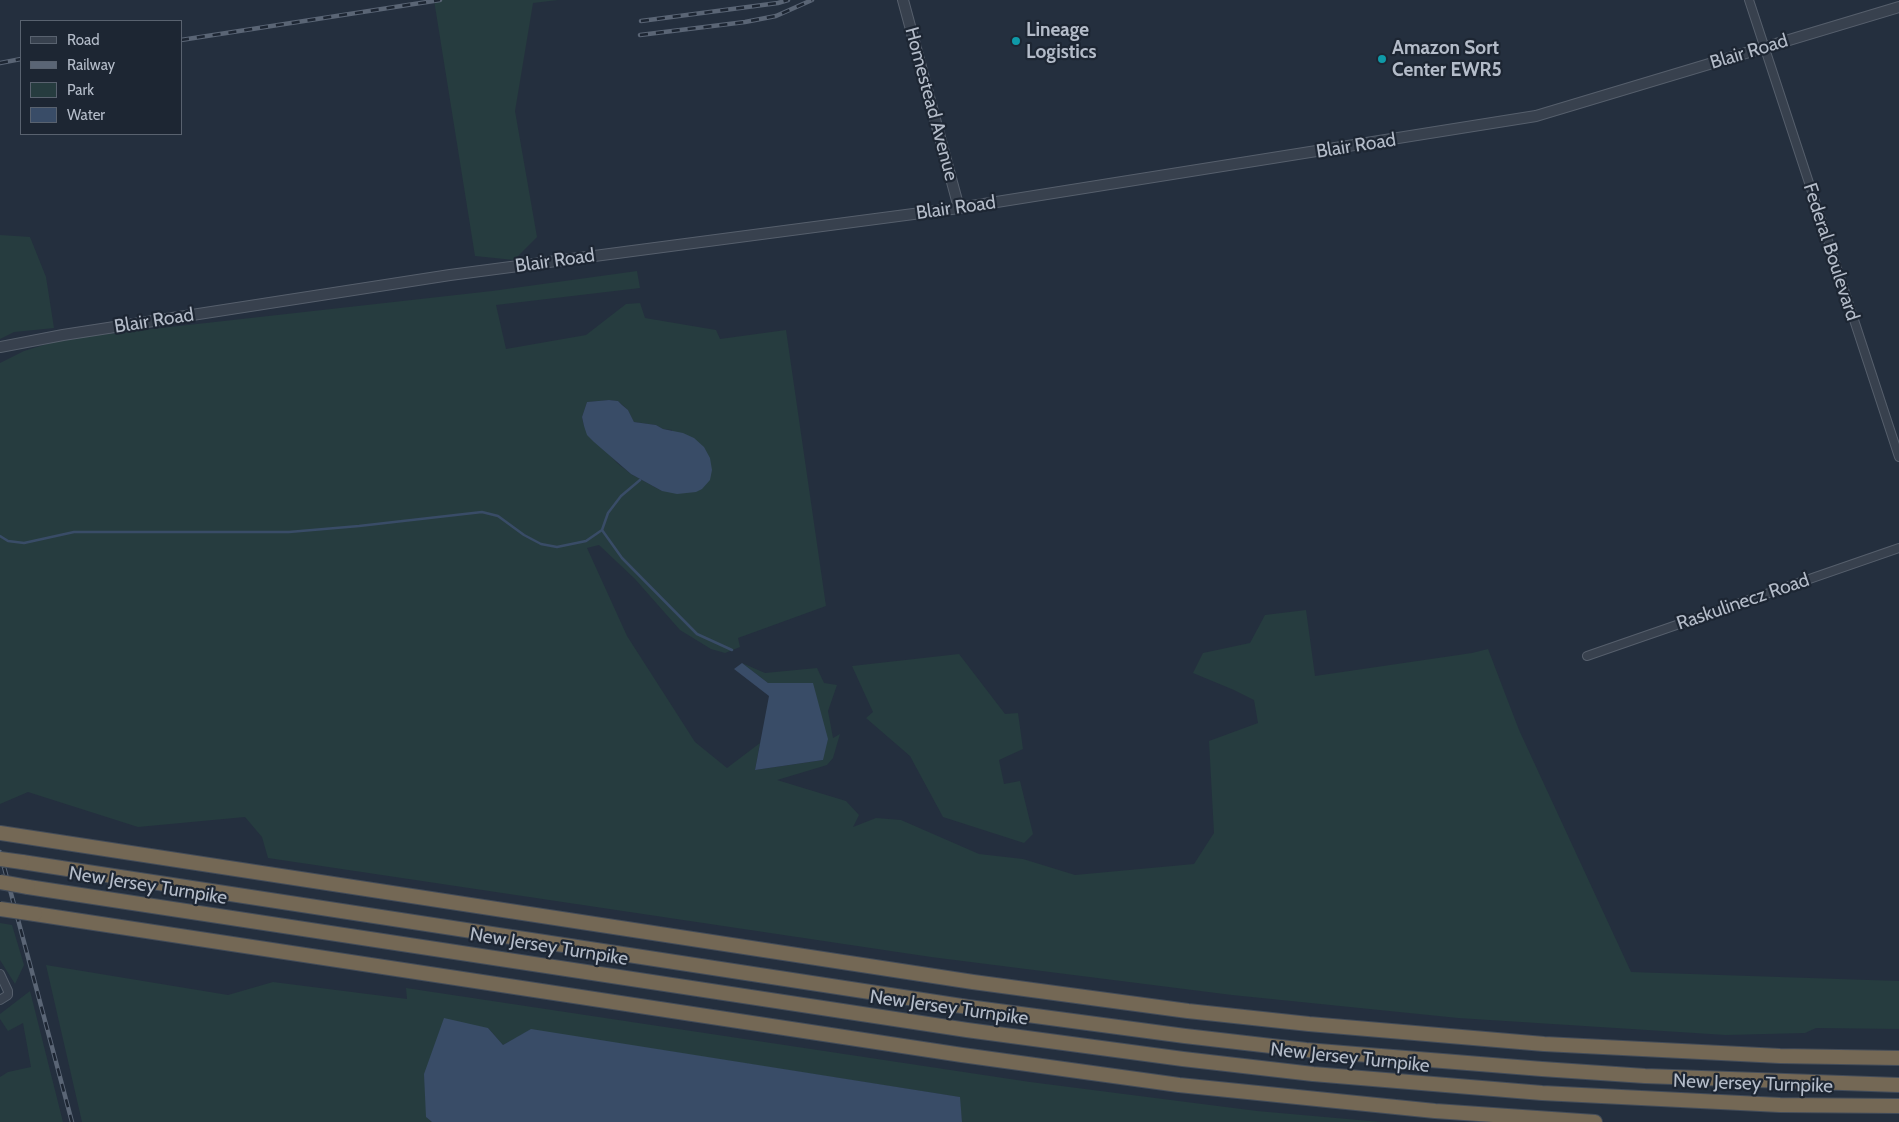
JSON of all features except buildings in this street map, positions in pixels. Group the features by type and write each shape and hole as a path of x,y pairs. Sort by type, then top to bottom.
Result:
{"highway":[{"name":"New Jersey Turnpike","path":"0,833 954,979 1197,1012 1309,1024 1544,1044 1780,1056 1899,1058"},
{"name":"New Jersey Turnpike","path":"0,859 968,1007 1185,1036 1306,1050 1532,1069 1655,1076 1899,1085"},
{"name":"New Jersey Turnpike","path":"0,882 967,1030 1182,1059 1332,1076 1542,1093 1780,1105 1899,1106"},
{"path":"0,909 1106,1075 1310,1099 1595,1122"}],"street":[{"name":"Homestead Avenue","path":"903,0 959,208"},
{"name":"Federal Boulevard","path":"1749,0 1899,457"},
{"name":"Blair Road","path":"0,347 450,275 959,208 1536,116 1595,100 1764,46 1899,7"},
{"name":"Raskulinecz Road","path":"1587,656 1899,548"},
{"path":"0,974 8,988 8,992 0,1000"}],"green space":[{"path":"434,0 558,0 533,3 515,111 537,237 514,260 475,256"},
{"path":"0,235 30,237 46,277 54,328 14,332 0,339"},
{"path":"637,271 640,288 496,305 506,349 586,335 626,304 640,303 645,318 716,330 720,339 786,330 826,606 738,638 740,647 725,653 711,649 680,630 635,579 599,545 587,548 627,636 695,742 727,768 760,743 755,770 823,760 768,683 742,663 765,673 817,668 824,683 837,685 828,711 833,738 840,734 833,758 827,765 777,780 846,801 859,815 853,827 876,818 901,820 979,854 1023,859 1075,875 1194,864 1214,833 1209,741 1258,723 1254,700 1193,673 1203,653 1250,643 1265,615 1306,610 1315,676 1488,649 1519,730 1631,972 1899,981 1899,1029 1816,1028 1805,1033 1726,1035 1458,1018 1232,995 931,957 268,858 262,837 245,817 138,827 28,792 0,804 0,363 24,351 63,339 492,291","holes":["618,401 628,410 634,422 656,425 663,429 672,430 662,491 631,474 617,463 584,426 582,417 587,402"]},
{"path":"959,654 1005,714 1018,713 1023,749 999,760 1004,784 1020,781 1033,834 1024,843 943,817 910,756 866,718 873,712 852,666"},
{"path":"0,923 12,925 24,965 15,984 0,960"},
{"path":"46,965 228,995 273,982 407,999 406,988 1030,1082 1257,1111 1381,1122 962,1122 959,1097 531,1030 503,1045 488,1028 426,1117 432,1122 82,1122"},
{"path":"30,991 63,1122 0,1122 0,1077 8,1072 31,1067 23,1023 8,1031 0,1019 0,1014"}],"water":[{"path":"618,401 628,410 634,422 656,425 663,429 683,433 694,438 704,447 710,458 712,470 710,480 702,489 696,492 677,494 662,491 631,474 587,435 584,426 582,417 587,402"},
{"path":"742,663 768,683 813,683 828,739 823,760 755,770 769,696 734,669"},
{"path":"444,1018 488,1028 503,1045 531,1029 960,1097 962,1122 432,1122 426,1117 424,1074"}],"waterway":[{"path":"640,480 621,496 608,513 602,530 622,558 697,634 732,650"},
{"path":"0,536 8,541 24,543 74,532 289,532 482,512 498,516 524,535 541,544 557,547 586,541 602,530"}],"railway":[{"path":"182,40 440,0"},
{"path":"641,21 778,3 788,0"},
{"path":"640,35 745,22 776,16 812,0"},
{"path":"0,63 20,59"},
{"path":"0,852 72,1122"}],"place":[{"name":"Lineage Logistics","path":"1016,41"},
{"name":"Amazon Sort Center EWR5","path":"1382,59"}]}
